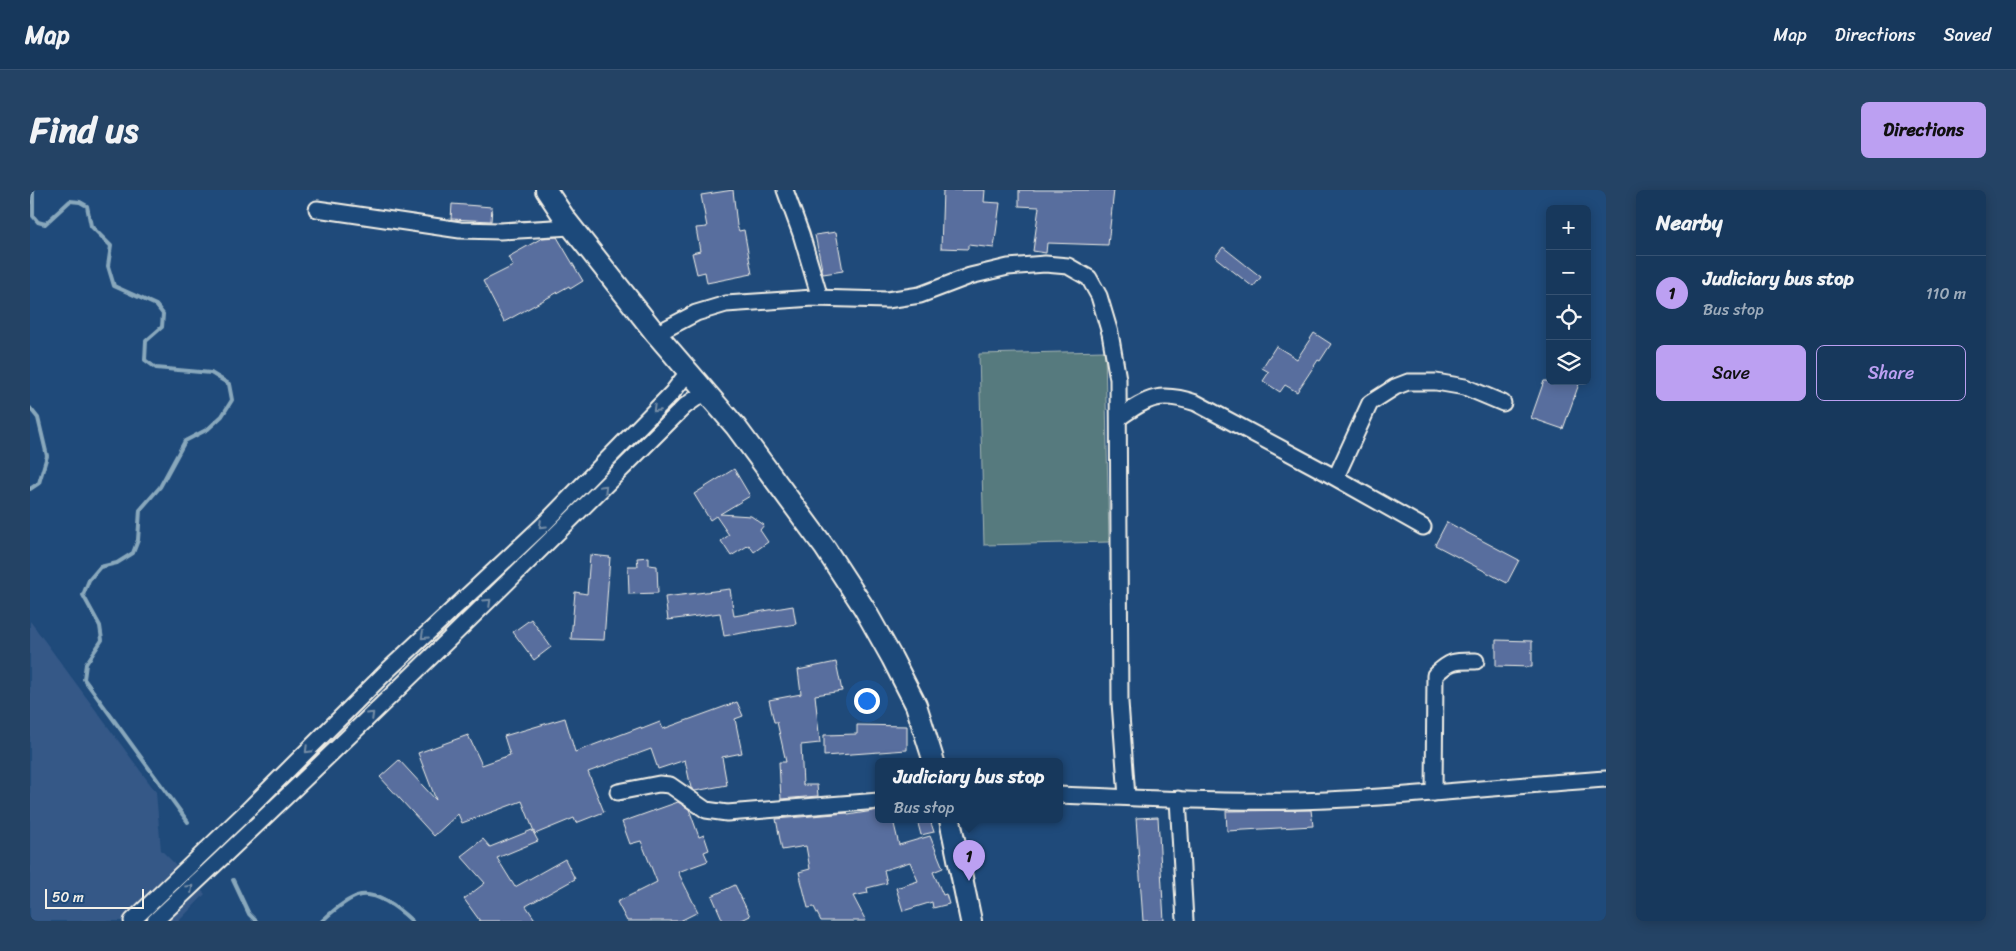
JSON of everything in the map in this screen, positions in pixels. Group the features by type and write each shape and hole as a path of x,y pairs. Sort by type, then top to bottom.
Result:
{"main road":[{"path":"546,190 571,227 656,334 736,427 825,548 864,608 916,705 933,758"},
{"path":"951,823 971,921"}],"street":[{"path":"785,190 801,234 820,298"},
{"path":"317,209 460,230 500,231 571,227"},
{"path":"656,334 696,313 726,304 820,298 887,300 920,295 970,276 1008,267 1045,264 1068,266 1089,278 1098,296 1110,333 1118,379 1120,702 1127,797"},
{"path":"132,921 248,810 388,670 542,525 672,393 688,372"},
{"path":"1336,478 1370,403 1395,387 1408,382 1436,382 1465,387 1503,403"},
{"path":"155,921 304,781 554,538 685,406 705,392"},
{"path":"1118,418 1142,402 1174,396 1196,403 1336,478 1423,528"},
{"path":"1434,792 1434,675 1447,663 1457,660 1476,660"},
{"path":"1063,795 1250,802 1328,800 1606,779"},
{"path":"618,792 650,785 670,785 706,810 727,813 875,801"},
{"path":"1178,799 1185,921"}],"shaded area":[{"path":"30,621 156,792 161,850 205,894 179,921 30,921"}],"green space":[{"path":"1105,351 1109,542 984,545 979,354"}],"building":[{"path":"733,190 737,226 739,231 744,230 752,274 707,283 705,272 697,274 692,253 700,251 696,228 707,227 701,195"},
{"path":"943,190 985,190 984,202 1000,203 994,248 968,245 968,249 941,248"},
{"path":"1019,190 1114,190 1108,245 1047,243 1046,253 1033,251 1039,207 1019,206"},
{"path":"452,204 492,207 491,221 451,219"},
{"path":"836,232 843,271 823,274 815,235"},
{"path":"557,237 583,281 570,289 569,286 504,322 483,281 513,266 508,257 542,238"},
{"path":"1223,247 1261,277 1253,287 1215,257"},
{"path":"1314,333 1331,344 1297,392 1285,385 1280,392 1263,381 1269,372 1262,368 1276,346 1297,359"},
{"path":"1544,381 1546,381 1546,385 1579,385 1563,429 1531,418"},
{"path":"734,469 750,496 720,514 751,516 764,525 760,530 768,542 754,552 749,545 731,556 721,541 729,535 716,516 710,520 694,494"},
{"path":"1447,522 1519,560 1507,583 1435,545"},
{"path":"590,555 610,557 604,640 571,639 575,592 587,594"},
{"path":"649,557 649,565 657,566 658,593 629,594 628,566 638,566 637,558"},
{"path":"730,589 734,616 793,606 796,624 724,636 720,613 668,620 665,597"},
{"path":"531,619 551,647 534,660 513,632"},
{"path":"1496,640 1532,641 1532,667 1496,666"},
{"path":"836,662 842,691 815,695 820,743 801,745 803,785 817,785 818,796 781,799 779,762 786,762 777,722 774,722 769,700 801,694 798,670"},
{"path":"737,702 743,716 735,719 742,753 722,757 727,785 695,791 691,788 685,760 658,769 651,749 588,772 604,812 576,823 574,818 535,834 522,801 462,823 458,814 434,836 380,777 399,760 436,800 418,753 468,735 482,765 510,755 504,736 565,718 575,752 641,727 642,729 660,722 663,729"},
{"path":"857,725 907,726 907,750 824,756 824,735 857,734"},
{"path":"678,802 689,809 699,837 704,835 709,850 704,852 708,861 678,872 698,912 680,921 627,921 617,902 657,882 641,841 630,844 622,822"},
{"path":"1311,810 1313,826 1227,831 1226,811"},
{"path":"875,811 875,823 894,823 899,845 930,836 943,868 933,872 943,895 946,894 949,904 933,908 932,902 903,911 896,888 918,881 910,862 884,870 887,883 867,888 868,893 853,896 866,921 821,921 814,907 808,908 799,872 810,869 806,846 782,850 776,819 847,813 848,815"},
{"path":"1158,817 1164,921 1143,921 1136,818"},
{"path":"918,823 931,823 934,832 921,835"},
{"path":"532,830 538,841 497,858 515,887 565,859 575,879 526,906 536,921 480,921 464,899 485,883 461,856 483,839 490,847"},
{"path":"735,885 750,916 740,921 723,921 712,896"}],"waterway":[{"path":"33,190 33,216 38,222 45,224 70,201 80,202 87,206 91,226 111,246 108,266 114,286 156,305 163,314 162,327 146,341 145,360 156,368 211,373 229,384 232,400 222,416 208,429 185,441 160,487 140,510 138,540 133,553 117,563 100,567 89,580 83,595 100,626 102,640 86,664 84,679 188,822"},
{"path":"30,408 38,418 47,456 39,483 30,489"},
{"path":"233,880 249,914 256,921"},
{"path":"322,921 347,901 364,895 387,902 412,921"}],"place":[{"name":"Judiciary bus stop","path":"969,881"}]}
